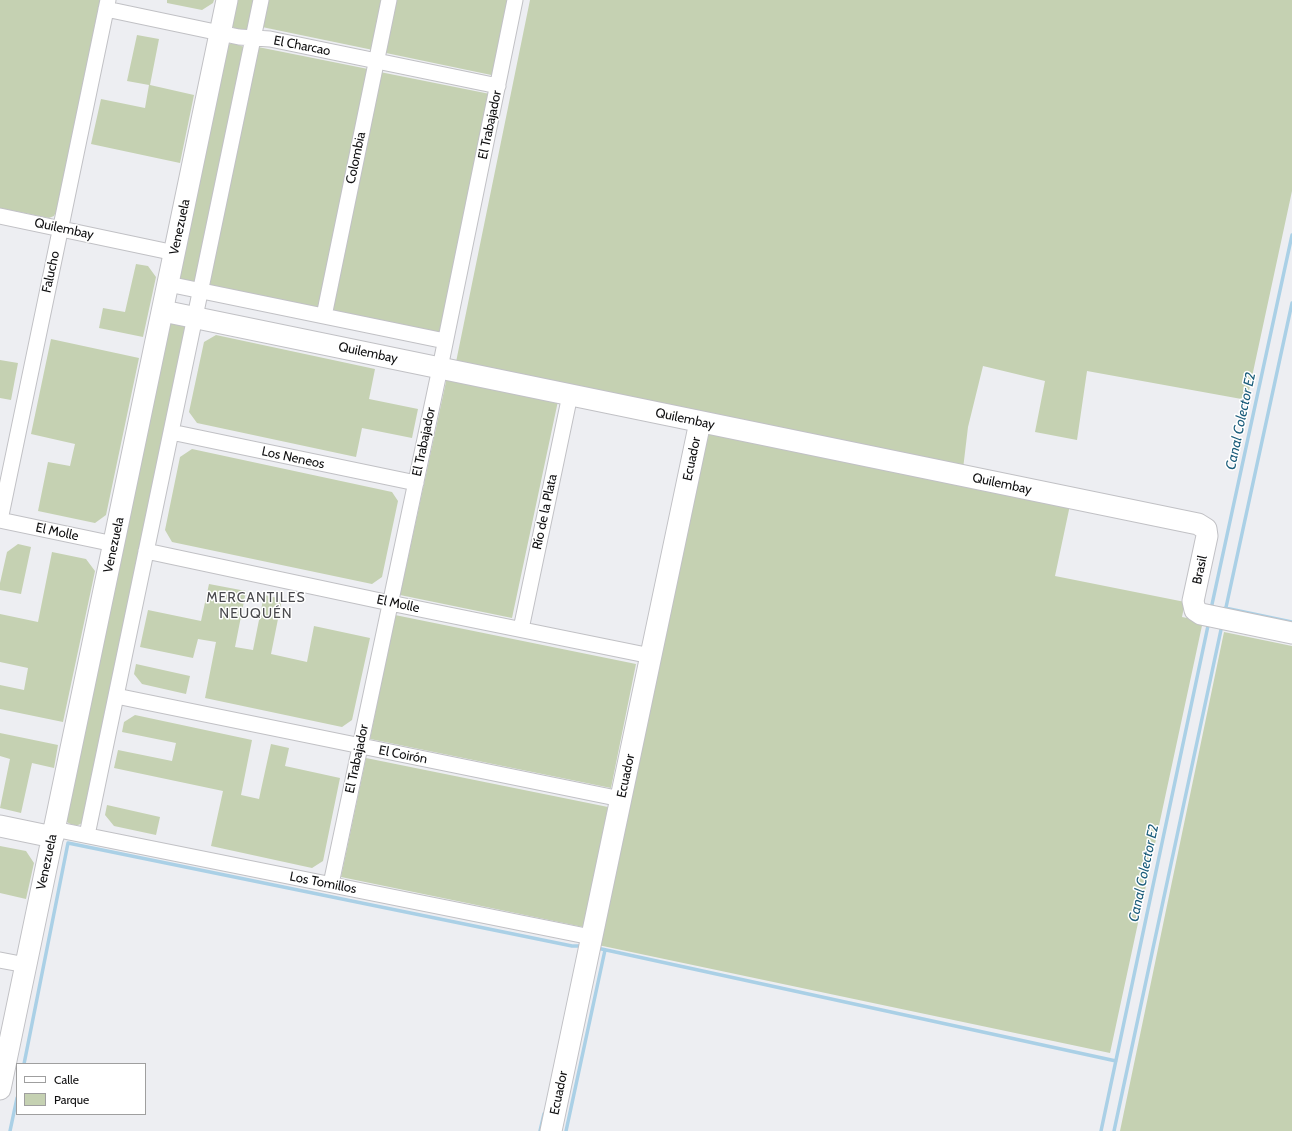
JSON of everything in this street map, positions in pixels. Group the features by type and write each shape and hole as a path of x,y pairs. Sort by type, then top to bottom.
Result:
{"street":[{"name":"Venezuela","path":"0,1089 227,0"},
{"path":"86,835 261,0"},
{"name":"Colombia","path":"324,316 389,0"},
{"name":"El Trabajador","path":"331,884 440,368 515,0"},
{"name":"El Charcao","path":"107,5 239,37 270,39 498,86"},
{"name":"Falucho","path":"0,520 107,5"},
{"name":"Quilembay","path":"0,216 175,253"},
{"name":"Quilembay","path":"168,284 445,341"},
{"name":"Quilembay","path":"162,311 1198,524 1206,530"},
{"name":"Río de la Plata","path":"521,629 570,395"},
{"name":"Ecuador","path":"551,1131 700,422"},
{"name":"Los Neneos","path":"171,432 416,483"},
{"name":"El Molle","path":"0,520 114,544"},
{"name":"Brasil","path":"1206,530 1207,539 1193,601 1195,610 1201,614 1292,633"},
{"name":"El Molle","path":"146,551 390,603 651,656"},
{"name":"El Coirón","path":"116,696 360,747 621,799"},
{"name":"Los Tomillos","path":"0,826 54,833 86,835 592,937"},
{"path":"0,960 26,965"}],"green space":[{"path":"0,0 100,0 56,212 54,216 49,218 0,208"},
{"path":"167,0 214,0 213,3 202,10 167,3"},
{"path":"236,0 256,0 249,29 240,30 232,26"},
{"path":"268,0 383,0 373,50 262,27"},
{"path":"397,0 511,0 496,76 386,53"},
{"path":"530,0 1292,0 1292,191 1247,400 1087,371 1077,440 1035,432 1045,381 983,366 968,427 963,469 456,362"},
{"path":"137,35 159,39 150,85 194,95 180,163 91,144 101,99 145,108 149,85 127,81"},
{"path":"232,43 244,47 196,283 182,281 180,277 228,45"},
{"path":"258,47 368,69 319,309 209,287"},
{"path":"380,72 490,94 441,334 331,311"},
{"path":"136,264 148,266 156,277 143,337 99,328 103,308 125,312"},
{"path":"171,322 187,325 82,823 74,825 69,824 66,821"},
{"path":"216,335 375,369 369,399 418,409 412,438 362,428 356,457 197,423 189,412 204,342"},
{"path":"51,339 139,358 106,515 95,523 38,511 48,462 70,466 75,444 31,434"},
{"path":"0,360 18,363 11,400 0,398"},
{"path":"447,377 558,401 512,618 400,595"},
{"path":"707,432 1070,505 1055,576 1185,602 1182,617 1203,621 1110,1053 598,945"},
{"path":"192,449 392,492 398,501 382,577 372,584 172,542 165,530 180,457"},
{"path":"18,544 31,547 21,594 0,590 0,583 7,552"},
{"path":"52,552 86,559 95,571 63,722 0,709 0,685 24,690 28,668 0,662 0,614 38,622"},
{"path":"209,584 246,591 235,647 253,650 264,595 282,599 271,654 307,662 314,626 370,638 352,720 342,727 205,698 216,642 198,639 193,658 140,647 148,610 201,621"},
{"path":"395,615 636,664 611,788 370,739"},
{"path":"1224,632 1292,646 1292,1131 1120,1131"},
{"path":"136,664 190,676 186,694 142,684 134,674"},
{"path":"135,715 252,740 241,795 259,799 271,744 289,748 285,766 340,778 323,861 312,868 211,846 223,791 114,768 118,750 172,761 176,743 122,732 124,722"},
{"path":"0,733 58,745 54,768 32,763 21,813 0,808 10,759 0,756"},
{"path":"366,758 608,807 583,927 341,877"},
{"path":"107,805 160,817 156,835 114,826 105,815"},
{"path":"0,846 26,851 34,863 26,899 0,893"}],"waterway":[{"name":"Canal Colector E2","path":"1211,609 1292,235"},
{"path":"1225,612 1292,303"},
{"path":"1225,608 1292,622"},
{"name":"Canal Colector E2","path":"1101,1131 1209,621"},
{"path":"1114,1131 1222,625"},
{"path":"24,1063 68,843 572,946 584,946"},
{"path":"597,948 1116,1061"},
{"path":"566,1131 605,950"},
{"path":"10,1131 16,1103"},
{"path":"540,1131 544,1114"}],"district":[{"name":"MERCANTILES NEUQUÉN","path":"256,606"}]}
